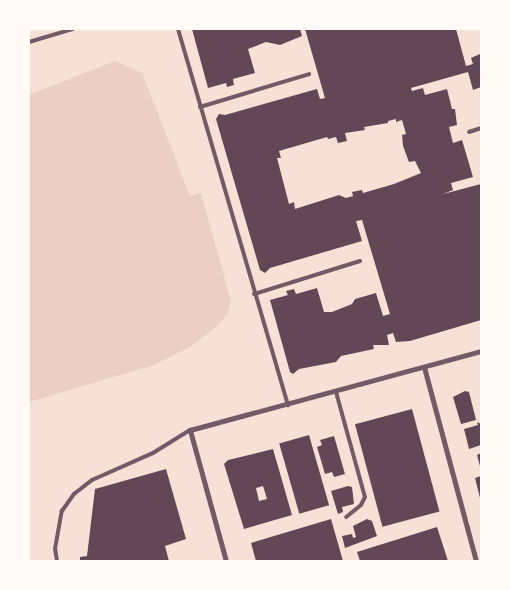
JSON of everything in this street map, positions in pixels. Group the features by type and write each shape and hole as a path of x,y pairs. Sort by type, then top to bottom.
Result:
{"street":[{"path":"226,561 190,430 336,392 481,351"},
{"path":"424,367 476,561"}],"lane":[{"path":"29,42 73,29"},
{"path":"178,29 288,405"},
{"path":"200,107 309,74"},
{"path":"469,132 481,128"},
{"path":"254,294 360,261"},
{"path":"336,392 365,497 361,505 346,517"},
{"path":"57,561 56,549 62,511 74,494 92,480 153,453 190,430"}],"shaded area":[{"path":"115,61 142,73 190,196 201,193 231,301 227,315 215,328 188,348 154,365 29,402 29,95"}],"building":[{"path":"192,29 300,29 302,36 280,45 266,42 248,49 255,73 233,79 234,85 227,87 226,83 208,88"},
{"path":"305,29 456,29 466,66 473,64 471,58 480,54 481,87 473,90 468,72 411,88 412,91 423,88 425,95 447,89 452,109 455,109 457,125 449,127 453,143 462,140 473,177 451,183 453,190 443,194 481,184 481,320 410,341 396,342 393,333 387,335 389,345 373,345 374,349 341,356 336,362 299,369 293,374 290,372 270,300 288,295 286,291 294,289 296,294 317,288 324,312 332,312 352,304 355,299 376,293 383,316 390,314 362,220 356,221 362,241 270,268 265,273 260,270 216,119 219,114 225,115 317,89 320,99 325,98","holes":["396,119 396,122 402,120 406,134 402,135 403,146 409,162 415,161 421,173 394,184 363,193 362,190 352,192 353,196 346,198 339,195 295,209 294,202 289,204 277,158 281,158 279,151 327,137 328,139 336,137 338,143 347,141 345,133 365,130 364,127 388,123 388,121"]},
{"path":"465,391 469,392 476,420 461,424 453,397"},
{"path":"412,409 439,511 382,527 355,424"},
{"path":"477,422 481,424 481,445 469,449 464,429 478,425"},
{"path":"309,435 329,505 299,514 279,444"},
{"path":"334,436 345,474 334,477 332,472 325,474 317,447 322,445 320,440"},
{"path":"273,449 292,515 244,529 224,464 228,460","holes":["263,486 267,499 259,501 256,488"]},
{"path":"481,453 481,470 477,455"},
{"path":"166,469 186,539 165,546 169,561 80,561 80,557 87,556 95,489"},
{"path":"481,476 481,502 475,478"},
{"path":"348,486 352,487 354,504 342,507 343,512 338,514 331,491"},
{"path":"331,519 343,561 256,561 251,543"},
{"path":"367,519 372,521 377,536 345,548 342,536 352,534 353,538 356,537 353,526"},
{"path":"437,527 448,561 360,561 357,552"}]}
